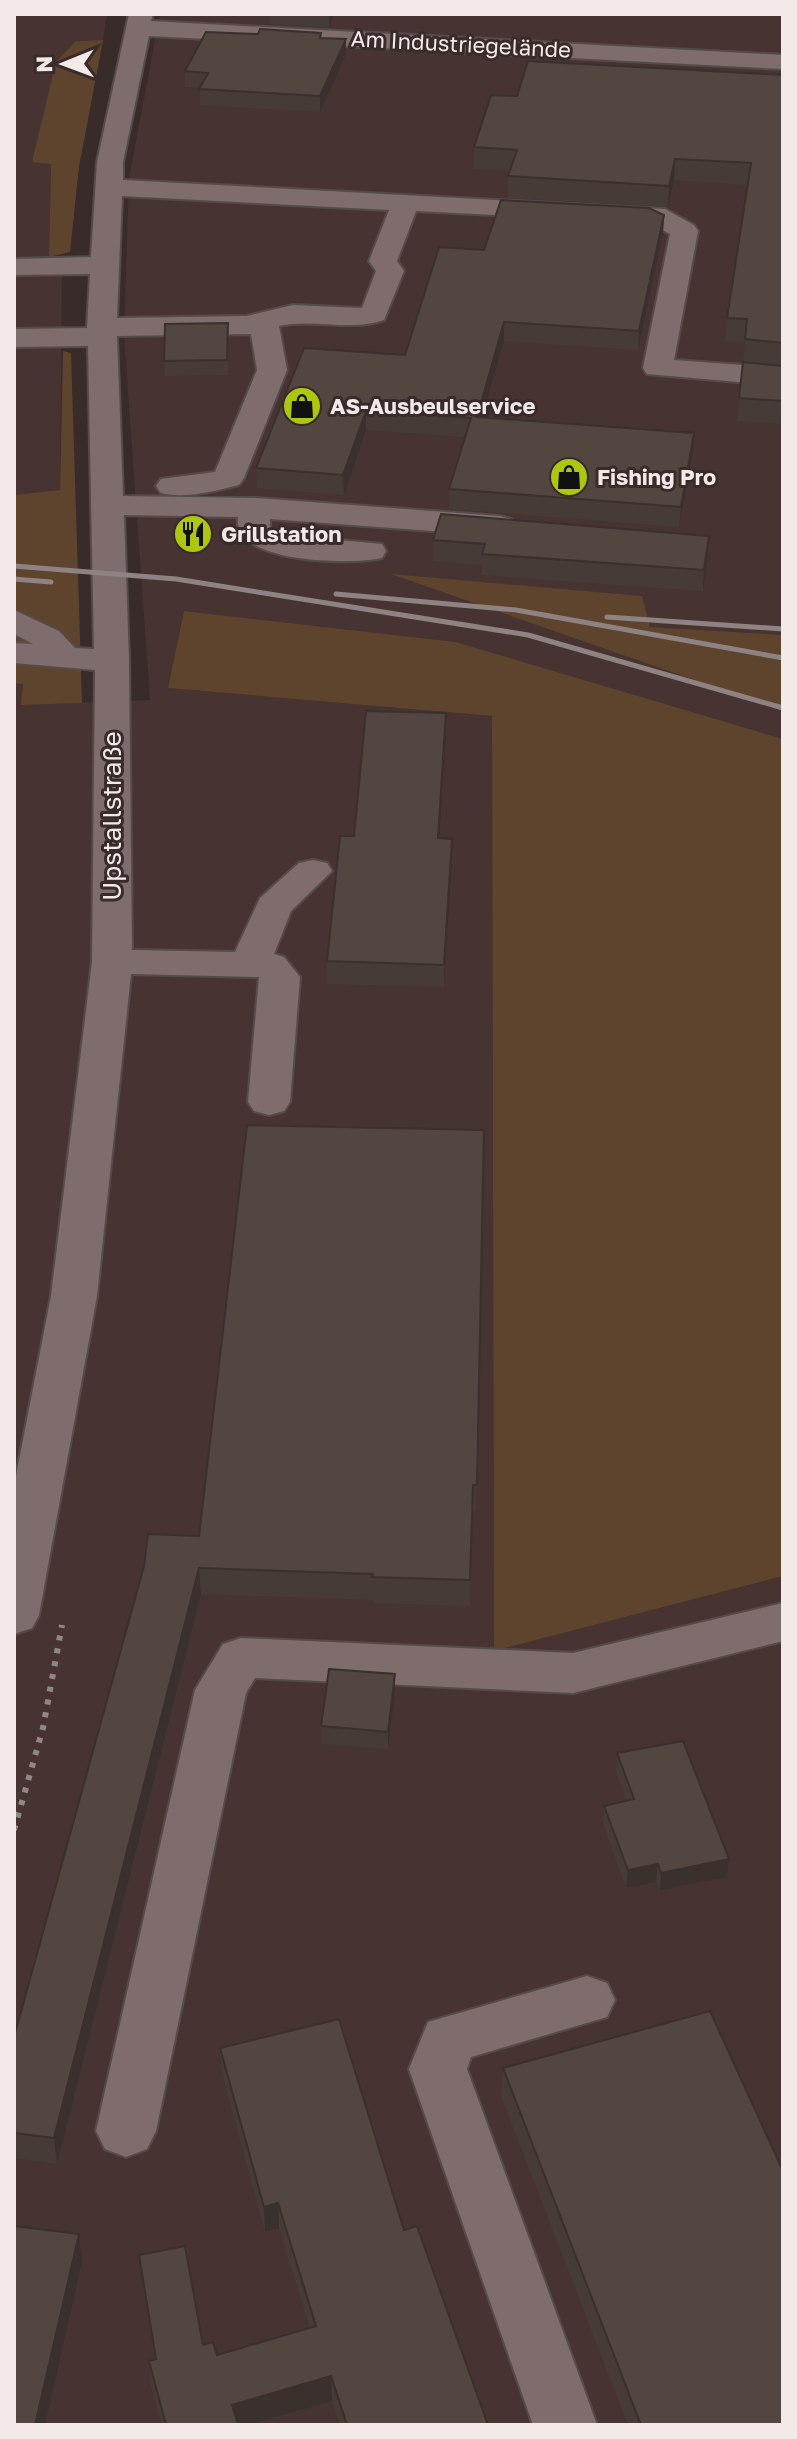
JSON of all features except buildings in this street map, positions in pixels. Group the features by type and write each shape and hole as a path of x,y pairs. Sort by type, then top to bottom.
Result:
{"street":[{"name":"Am Industriegelände","path":"140,21 783,62"},
{"name":"Upstallstraße","path":"14,1615 74,1296 112,962 112,661 102,332 107,187 140,21"},
{"path":"107,187 655,215 684,231 658,368 783,377"},
{"path":"252,324 293,314 365,317 374,314 390,271 383,261 406,202"},
{"path":"14,267 104,265"},
{"path":"14,338 264,325 272,370 228,478 107,497"},
{"path":"107,497 526,528"},
{"path":"257,508 253,524 256,533 270,544 370,551"},
{"path":"14,620 47,638 63,655"},
{"path":"14,653 112,661"},
{"path":"251,963 274,906 313,871"},
{"path":"112,962 270,965 280,977 269,1102"},
{"path":"126,2131 221,1690 241,1658 573,1673 783,1622"},
{"path":"565,2425 438,2069 448,2039 587,2000"}],"shaded area":[{"path":"14,14 107,14 103,40 76,41 32,162 51,163 49,256 62,256 60,490 14,495"},
{"path":"160,14 783,14 783,635 650,627 641,596 395,575 783,711 783,739 456,642 184,611 168,688 492,716 494,1651 783,1576 783,2425 14,2425 14,683 23,683 22,705 150,700 124,334 129,178"},
{"path":"103,40 79,167 70,252 49,257 51,164 32,162 56,62 76,41"},
{"path":"63,351 71,353 82,703 21,705 23,684 14,683 14,495 60,490"},
{"path":"391,574 642,596 650,627 783,635 783,711"},
{"path":"184,611 456,642 783,739 783,1576 494,1651 492,716 168,688"}],"railway":[{"path":"14,566 176,579 528,635 783,708"},
{"path":"14,579 51,582"},
{"path":"336,594 516,610 783,658"},
{"path":"607,617 783,629"}],"place":[{"name":"AS-Ausbeulservice","path":"302,406"},
{"name":"Fishing Pro","path":"569,477"},
{"name":"Grillstation","path":"193,534"}]}
